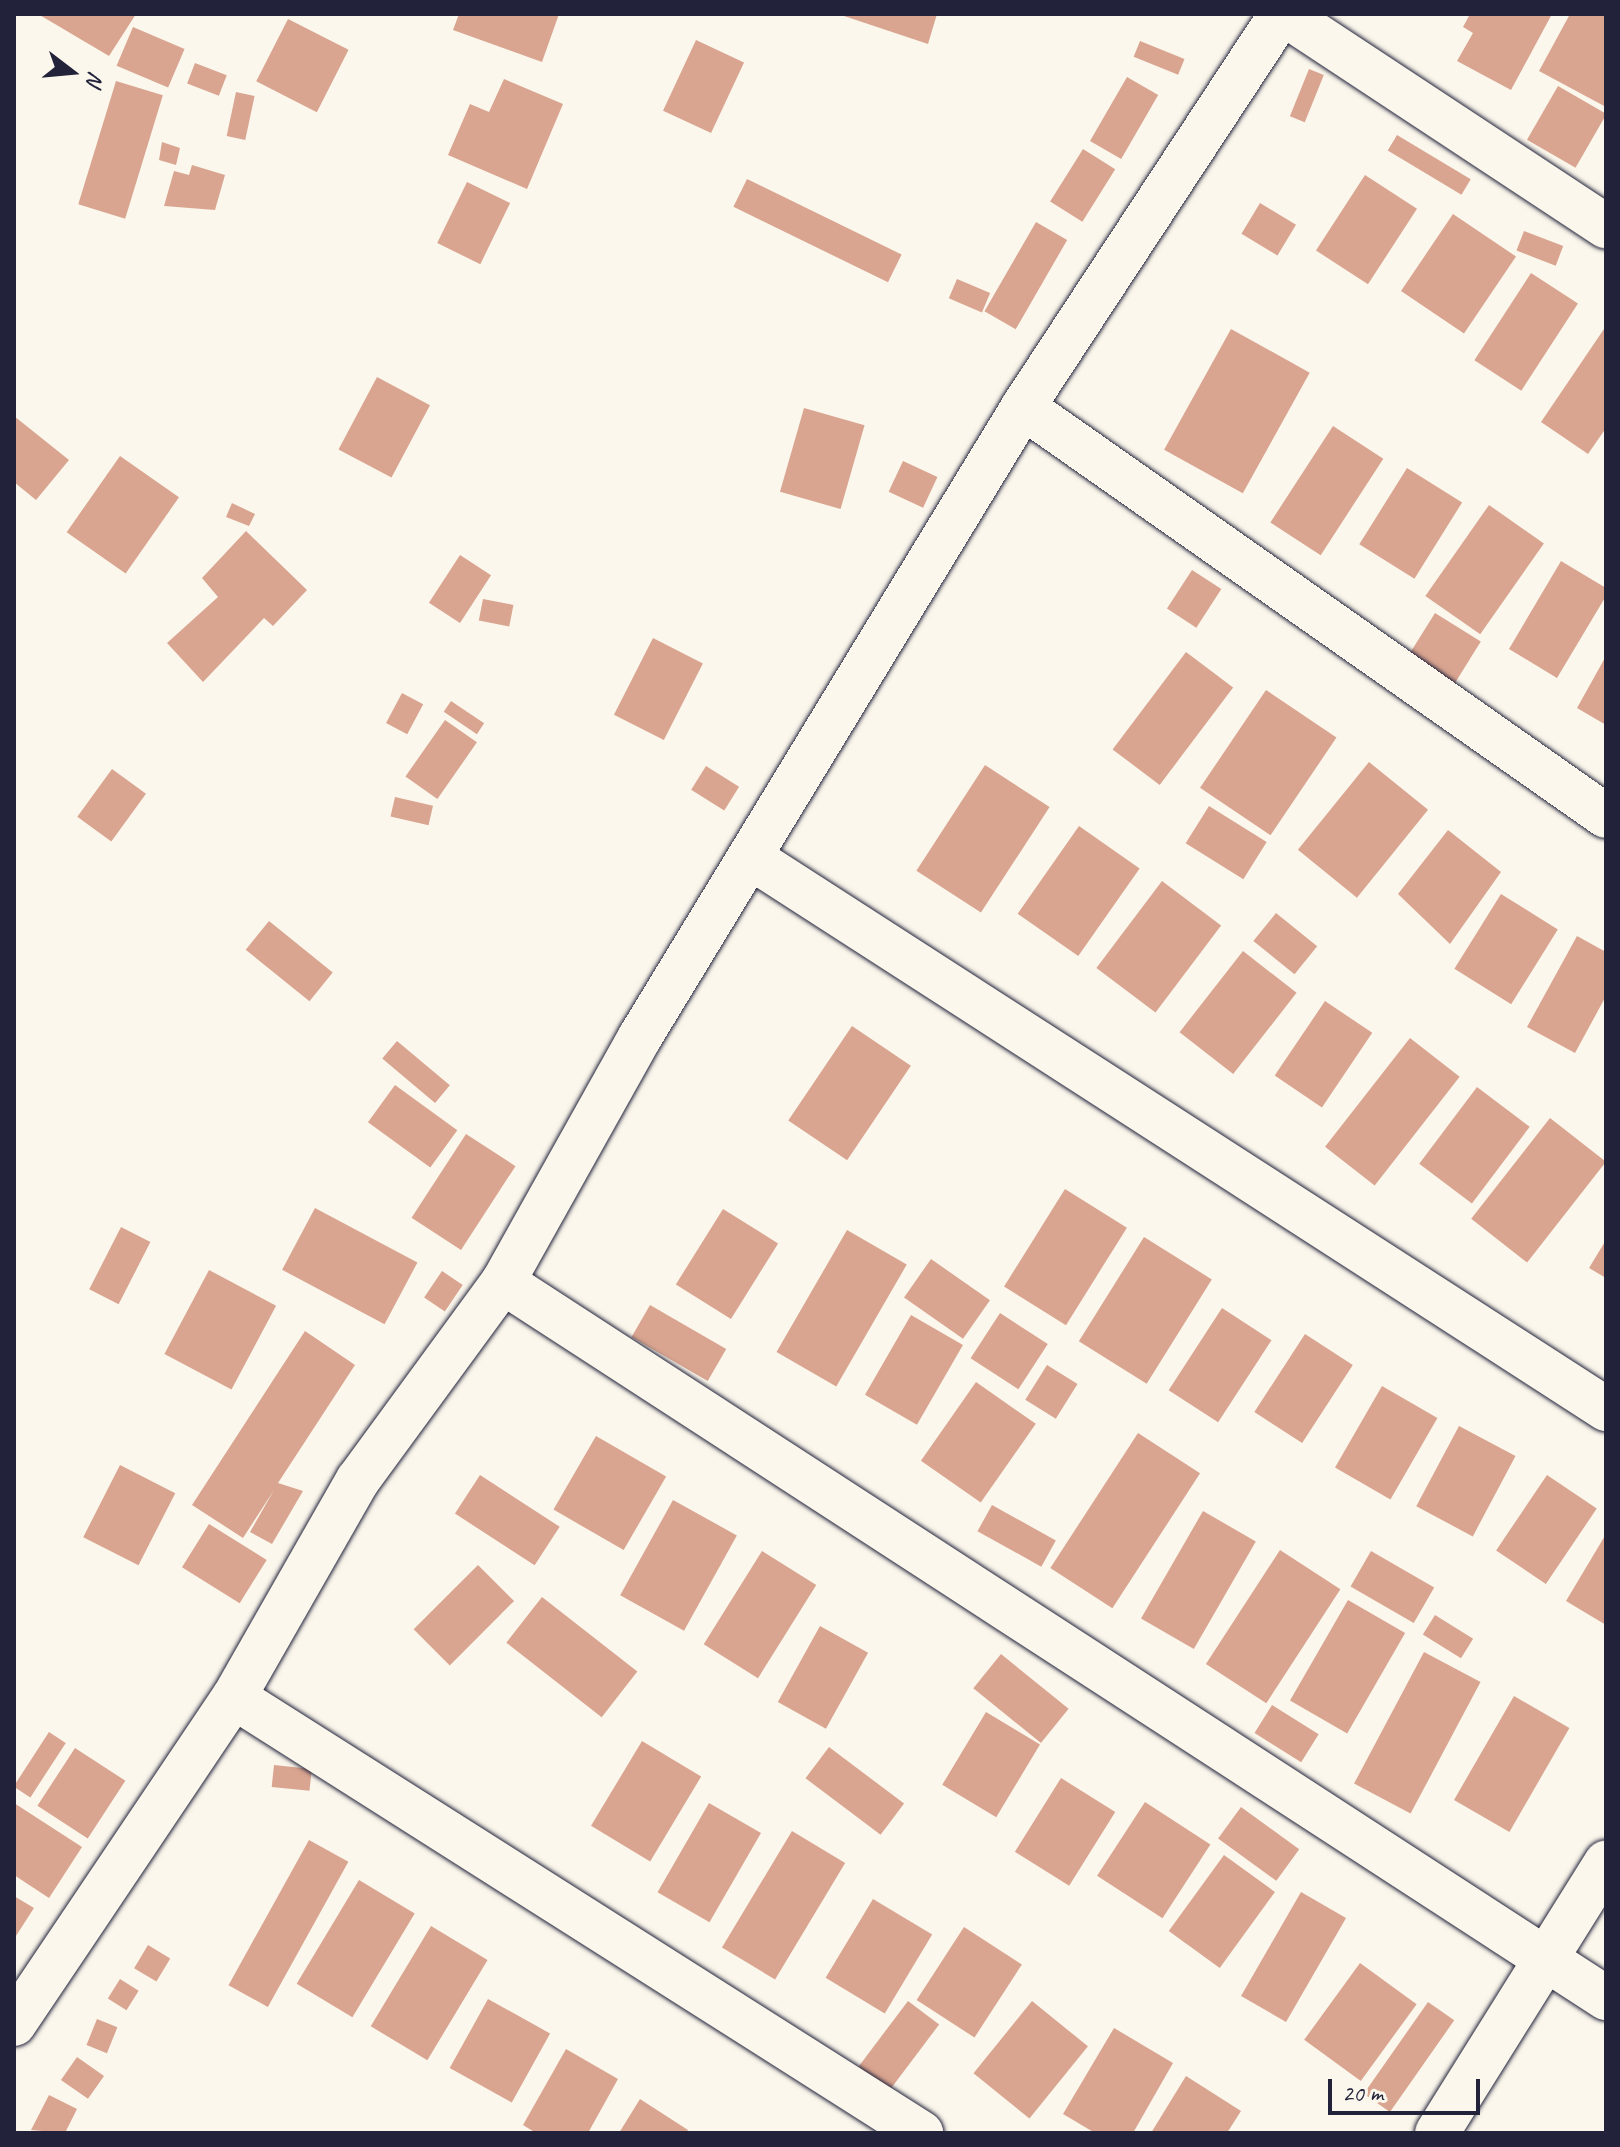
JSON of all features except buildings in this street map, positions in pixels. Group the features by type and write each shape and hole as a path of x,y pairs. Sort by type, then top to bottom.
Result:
{"street":[{"path":"14,2024 234,1697 358,1480 503,1282 640,1037 753,859 1023,407 1283,14 1606,226"},
{"path":"1023,407 1606,816"},
{"path":"753,859 1606,1409"},
{"path":"503,1282 1543,1963 1606,1998"},
{"path":"234,1697 921,2133"},
{"path":"1437,2133 1606,1863"}]}
